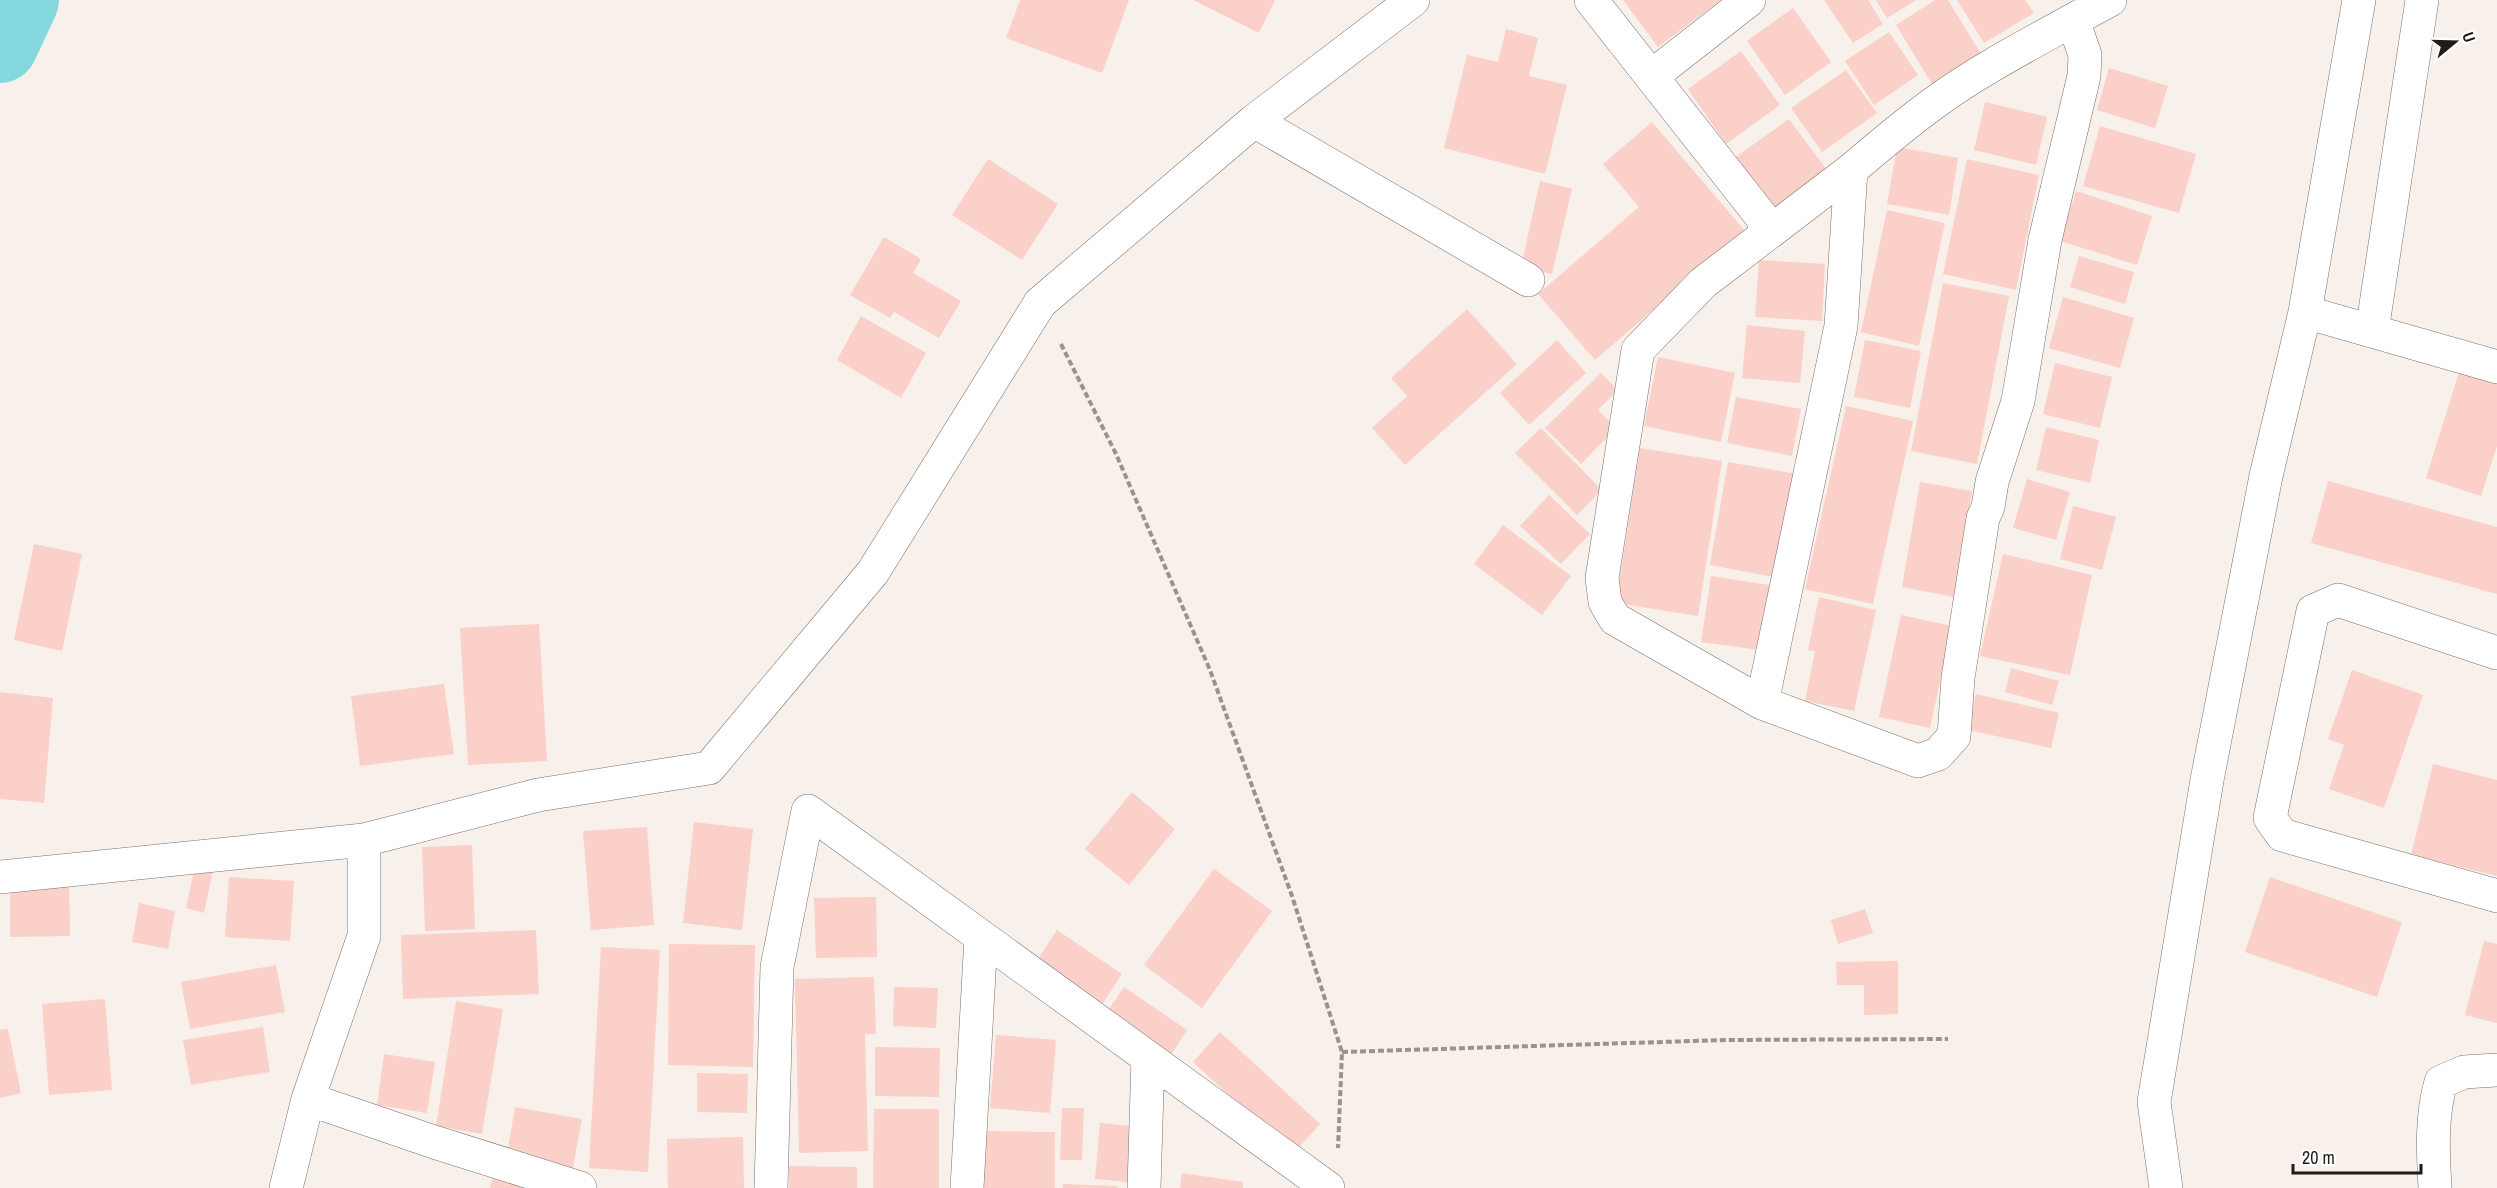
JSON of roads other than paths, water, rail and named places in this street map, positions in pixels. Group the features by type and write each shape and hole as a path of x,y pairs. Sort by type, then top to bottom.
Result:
{"street":[{"path":"0,877 364,840 538,795 709,768 873,572 1040,303 1254,121 1413,0"},
{"path":"1591,0 1761,216 1768,231"},
{"path":"1652,76 1749,0"},
{"path":"2073,20 2085,55 2084,76 2045,240 2018,401 1983,518 1958,678 1954,736 1938,754 1918,761 1762,703 1615,619 1605,602 1602,578 1638,350 1704,282 1851,170 1898,129 1936,101 2009,55 2073,20 2110,0"},
{"path":"2166,1188 2154,1102 2207,780 2266,476 2305,312 2359,0"},
{"path":"2372,331 2422,0"},
{"path":"1254,121 1528,280"},
{"path":"1762,703 1841,326 1851,170"},
{"path":"2305,312 2497,367"},
{"path":"2497,653 2338,600 2313,610 2270,818 2282,835 2497,896"},
{"path":"771,1188 777,967 808,811 1328,1188"},
{"path":"286,1188 308,1099 364,936 364,840"},
{"path":"967,1188 981,937"},
{"path":"1144,1188 1148,1058"},
{"path":"2435,1188 2433,1150 2436,1101 2441,1082 2464,1072 2497,1070"},
{"path":"308,1099 580,1188"}],"waterway":[{"path":"0,45 21,0"}]}
